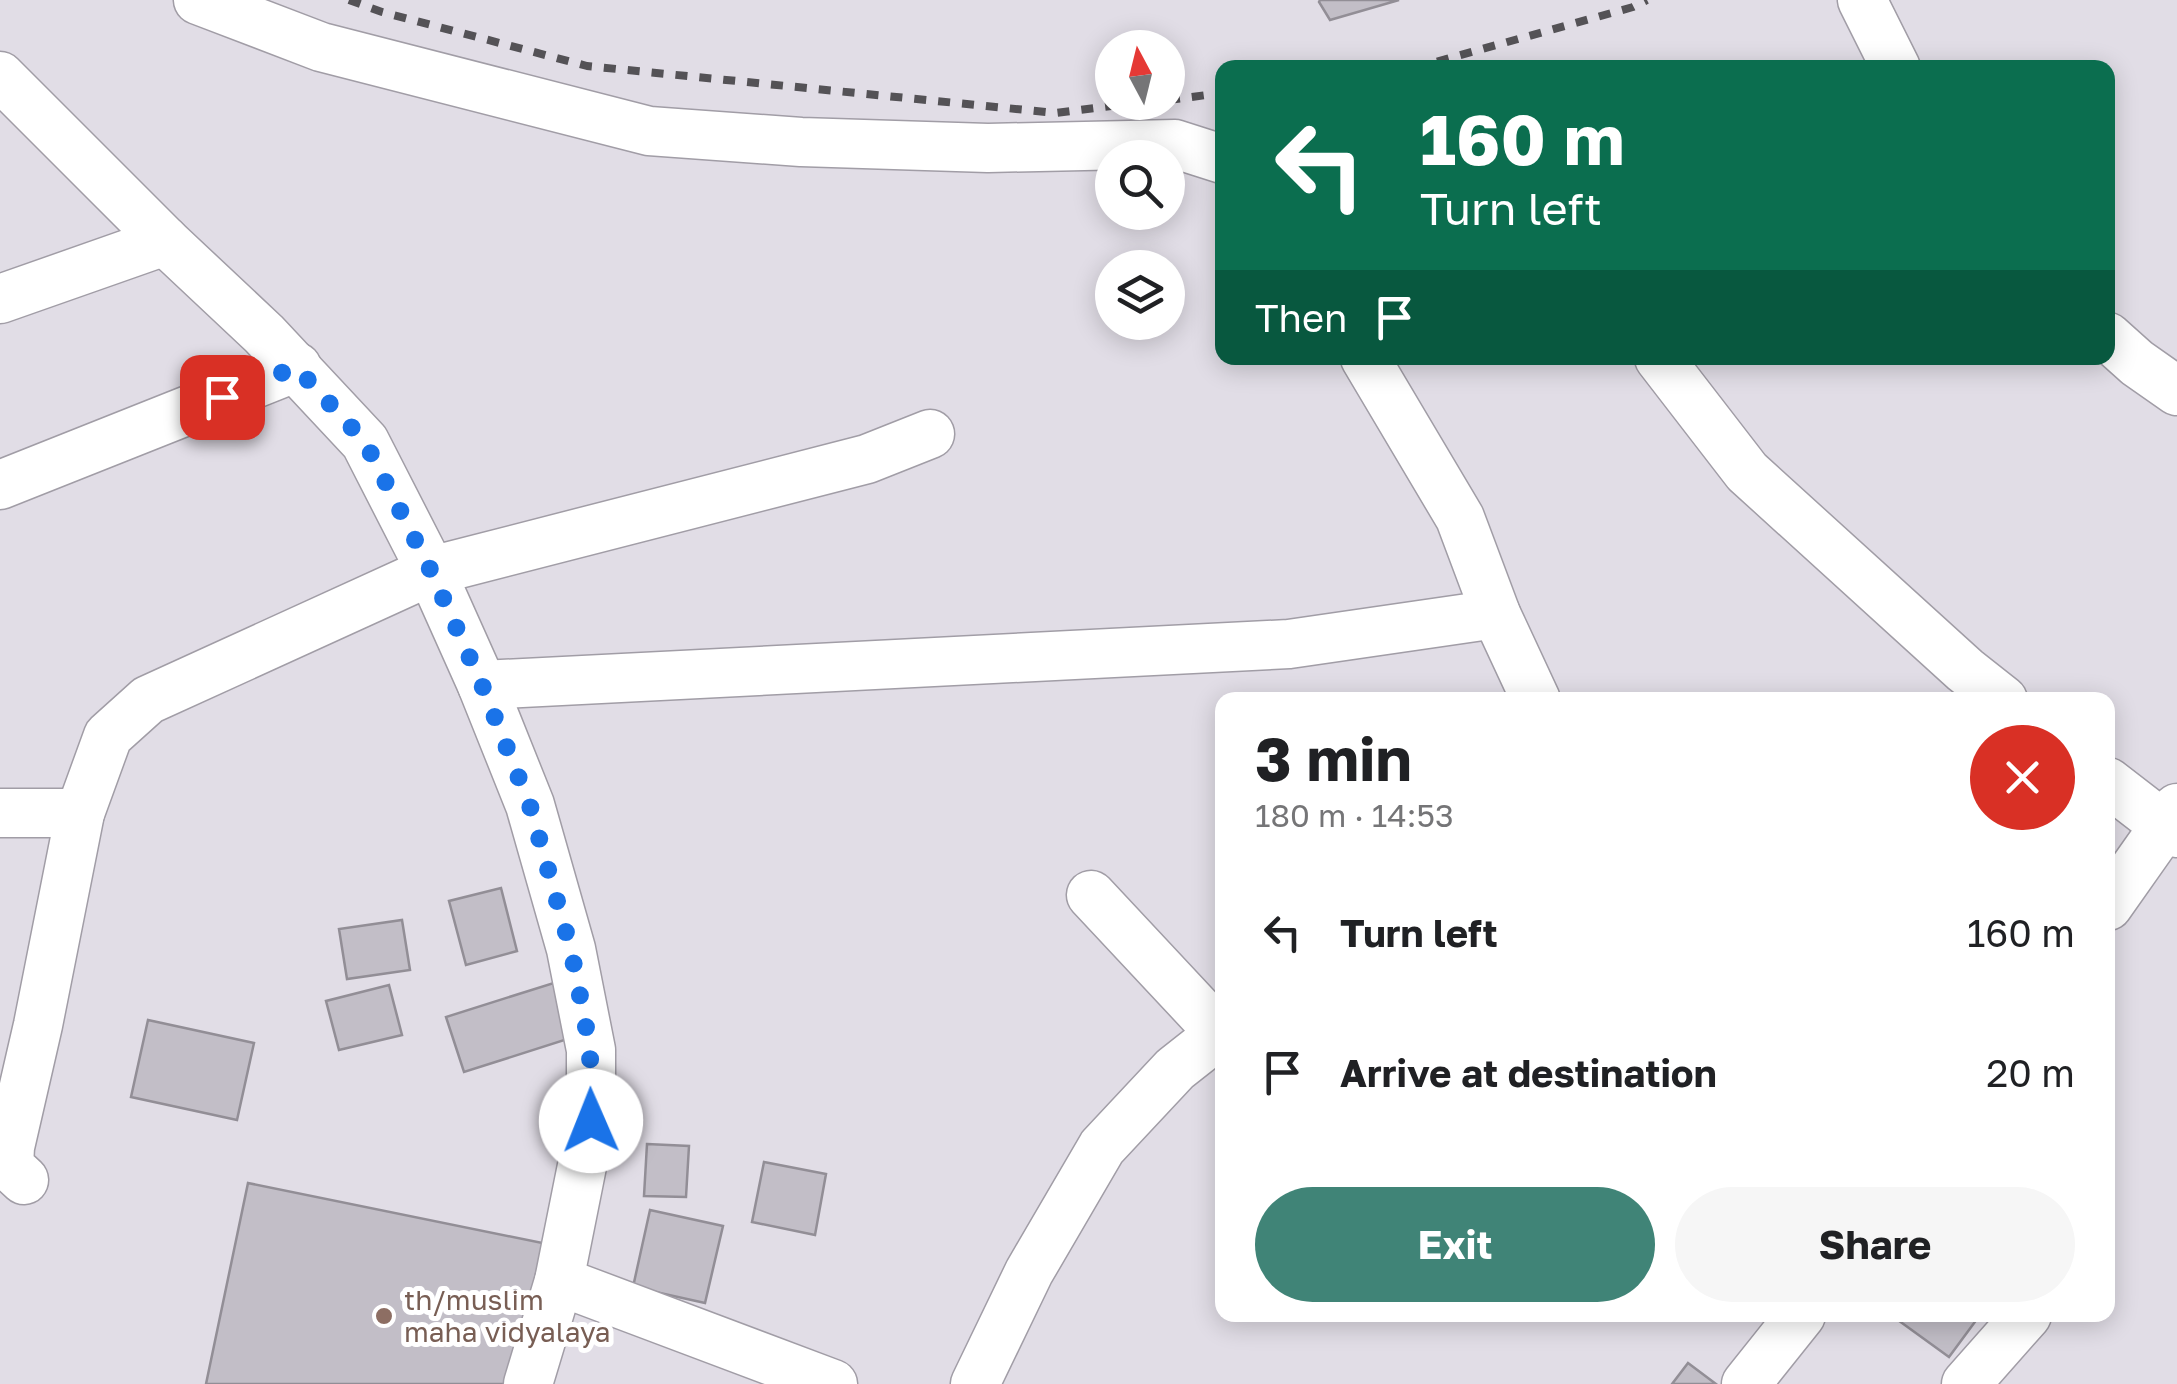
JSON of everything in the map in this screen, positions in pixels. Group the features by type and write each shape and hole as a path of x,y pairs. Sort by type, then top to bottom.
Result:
{"street":[{"path":"198,0 322,47 649,131 801,142 988,148 1175,144 1215,157"},
{"path":"1862,0 1892,60"},
{"path":"0,76 296,367 365,442 431,571 482,685 530,806 571,950 590,1050 591,1121 560,1281 528,1384"},
{"path":"0,299 166,241"},
{"path":"2115,344 2177,391"},
{"path":"1369,365 1460,518 1496,614 1532,692"},
{"path":"1664,365 1747,472 1949,685 1974,692"},
{"path":"0,485 296,367"},
{"path":"24,1180 9,1166 19,1023 80,812 108,736 148,700 431,571 867,459 930,434"},
{"path":"482,685 1289,644 1496,614"},
{"path":"2115,786 2173,822 2115,897"},
{"path":"0,813 80,812"},
{"path":"1091,895 1215,1027"},
{"path":"975,1384 1029,1272 1102,1147 1175,1069 1215,1038"},
{"path":"560,1281 833,1384"},
{"path":"1746,1384 1795,1322"},
{"path":"1966,1384 2021,1322"}],"building":[{"path":"1320,0 1399,0 1330,20"},
{"path":"501,888 517,951 466,965 449,901"},
{"path":"402,920 410,970 347,979 339,929"},
{"path":"560,981 577,1036 464,1072 446,1017"},
{"path":"389,985 402,1035 339,1050 326,1001"},
{"path":"148,1020 254,1043 237,1120 131,1097"},
{"path":"647,1144 689,1146 686,1197 644,1196"},
{"path":"764,1162 826,1174 815,1235 752,1222"},
{"name":"th/muslim maha vidyalaya","path":"248,1183 562,1247 533,1384 206,1384"},
{"path":"650,1210 723,1226 705,1303 633,1287"},
{"path":"1901,1322 1975,1322 1949,1357"},
{"path":"1688,1363 1716,1384 1672,1384"}],"railway":[{"path":"349,0 587,66 1056,113 1095,108"},
{"path":"1443,60 1647,0"},
{"path":"1185,98 1215,94"}],"place":[{"name":"th/muslim maha vidyalaya","path":"384,1316"}],"route":[{"path":"222,397 296,367 365,442 398,506 482,685 530,806 571,950 584,1016 590,1050 591,1121"}]}
